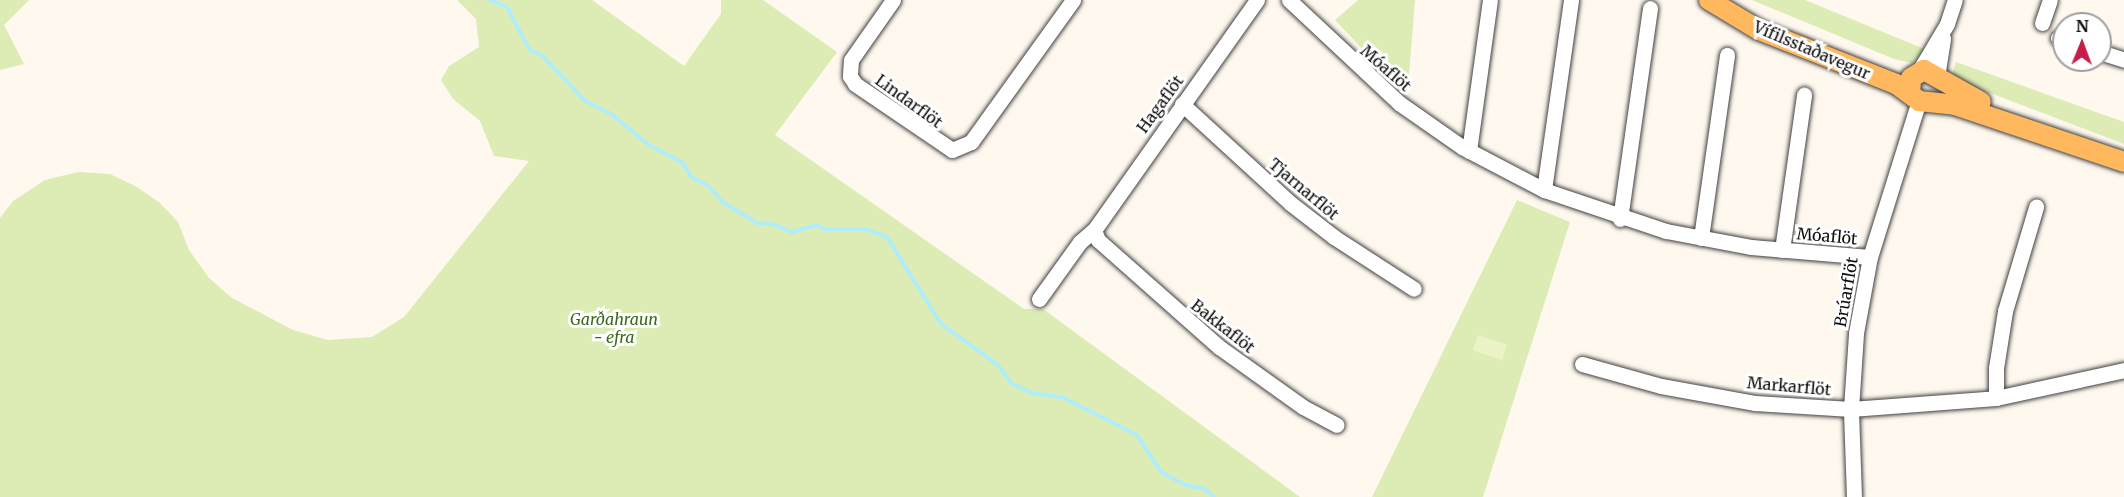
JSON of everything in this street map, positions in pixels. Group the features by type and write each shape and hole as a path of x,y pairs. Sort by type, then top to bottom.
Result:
{"main road":[{"name":"Vífilsstaðavegur","path":"1712,2 1763,19 1894,72 1928,75 1967,97 2124,153"},
{"name":"Vífilsstaðavegur","path":"1712,2 1759,30 1896,84 1919,99 1955,105 2124,162"},
{"path":"1928,75 1940,89 1919,99 1909,83 1928,75"}],"street":[{"name":"Lindarflöt","path":"893,0 851,60 850,76 864,90 952,150 972,142 1074,0"},
{"name":"Hagaflöt","path":"1039,299 1080,242 1096,235 1182,104 1257,0"},
{"name":"Móaflöt","path":"1289,0 1399,103 1469,151 1544,190 1620,219 1701,238 1782,250 1870,257"},
{"path":"1469,151 1490,0"},
{"path":"1544,190 1571,0"},
{"path":"1928,75 1955,0"},
{"path":"2043,23 2050,0"},
{"path":"1620,219 1650,8"},
{"path":"1701,238 1727,55"},
{"name":"Móaflöt","path":"1782,250 1804,95"},
{"name":"Brúarflöt","path":"1854,497 1851,409 1856,333 1870,257 1919,99"},
{"name":"Tjarnarflöt","path":"1182,104 1290,203 1334,237 1414,289"},
{"path":"1996,398 1996,368 2005,311 2036,207"},
{"name":"Bakkaflöt","path":"1096,235 1219,347 1303,407 1338,425"},
{"name":"Markarflöt","path":"1582,364 1661,386 1755,403 1851,409 1996,398 2124,370"}],"green space":[{"path":"0,0 29,0 4,25 24,64 0,70"},
{"name":"Garðahraun - efra","path":"457,0 592,0 684,66 721,14 721,0 763,0 837,52 775,135 1024,309 1043,309 1300,497 0,497 0,218 13,201 45,180 78,172 110,174 137,187 160,203 178,222 189,250 209,278 232,298 293,330 328,340 372,337 404,317 529,161 494,156 480,121 453,99 441,80 449,66 479,47 476,19"},
{"path":"1358,0 1415,0 1408,88 1370,57 1335,20"},
{"path":"1752,0 1805,0 1927,50 1912,63 1894,59"},
{"path":"1956,62 2124,122 2124,144 1951,78"},
{"path":"1517,200 1570,222 1483,497 1372,497"},
{"path":"1478,335 1507,345 1502,360 1473,350"}],"waterway":[{"path":"490,0 507,7 529,49 543,56 585,101 610,113 649,145 683,163 691,177 707,185 724,203 757,223 772,224 792,232 817,225 824,229 866,229 887,237 941,324 998,365 1012,384 1032,393 1062,397 1137,435 1161,472 1185,485 1205,489 1214,497"}]}
